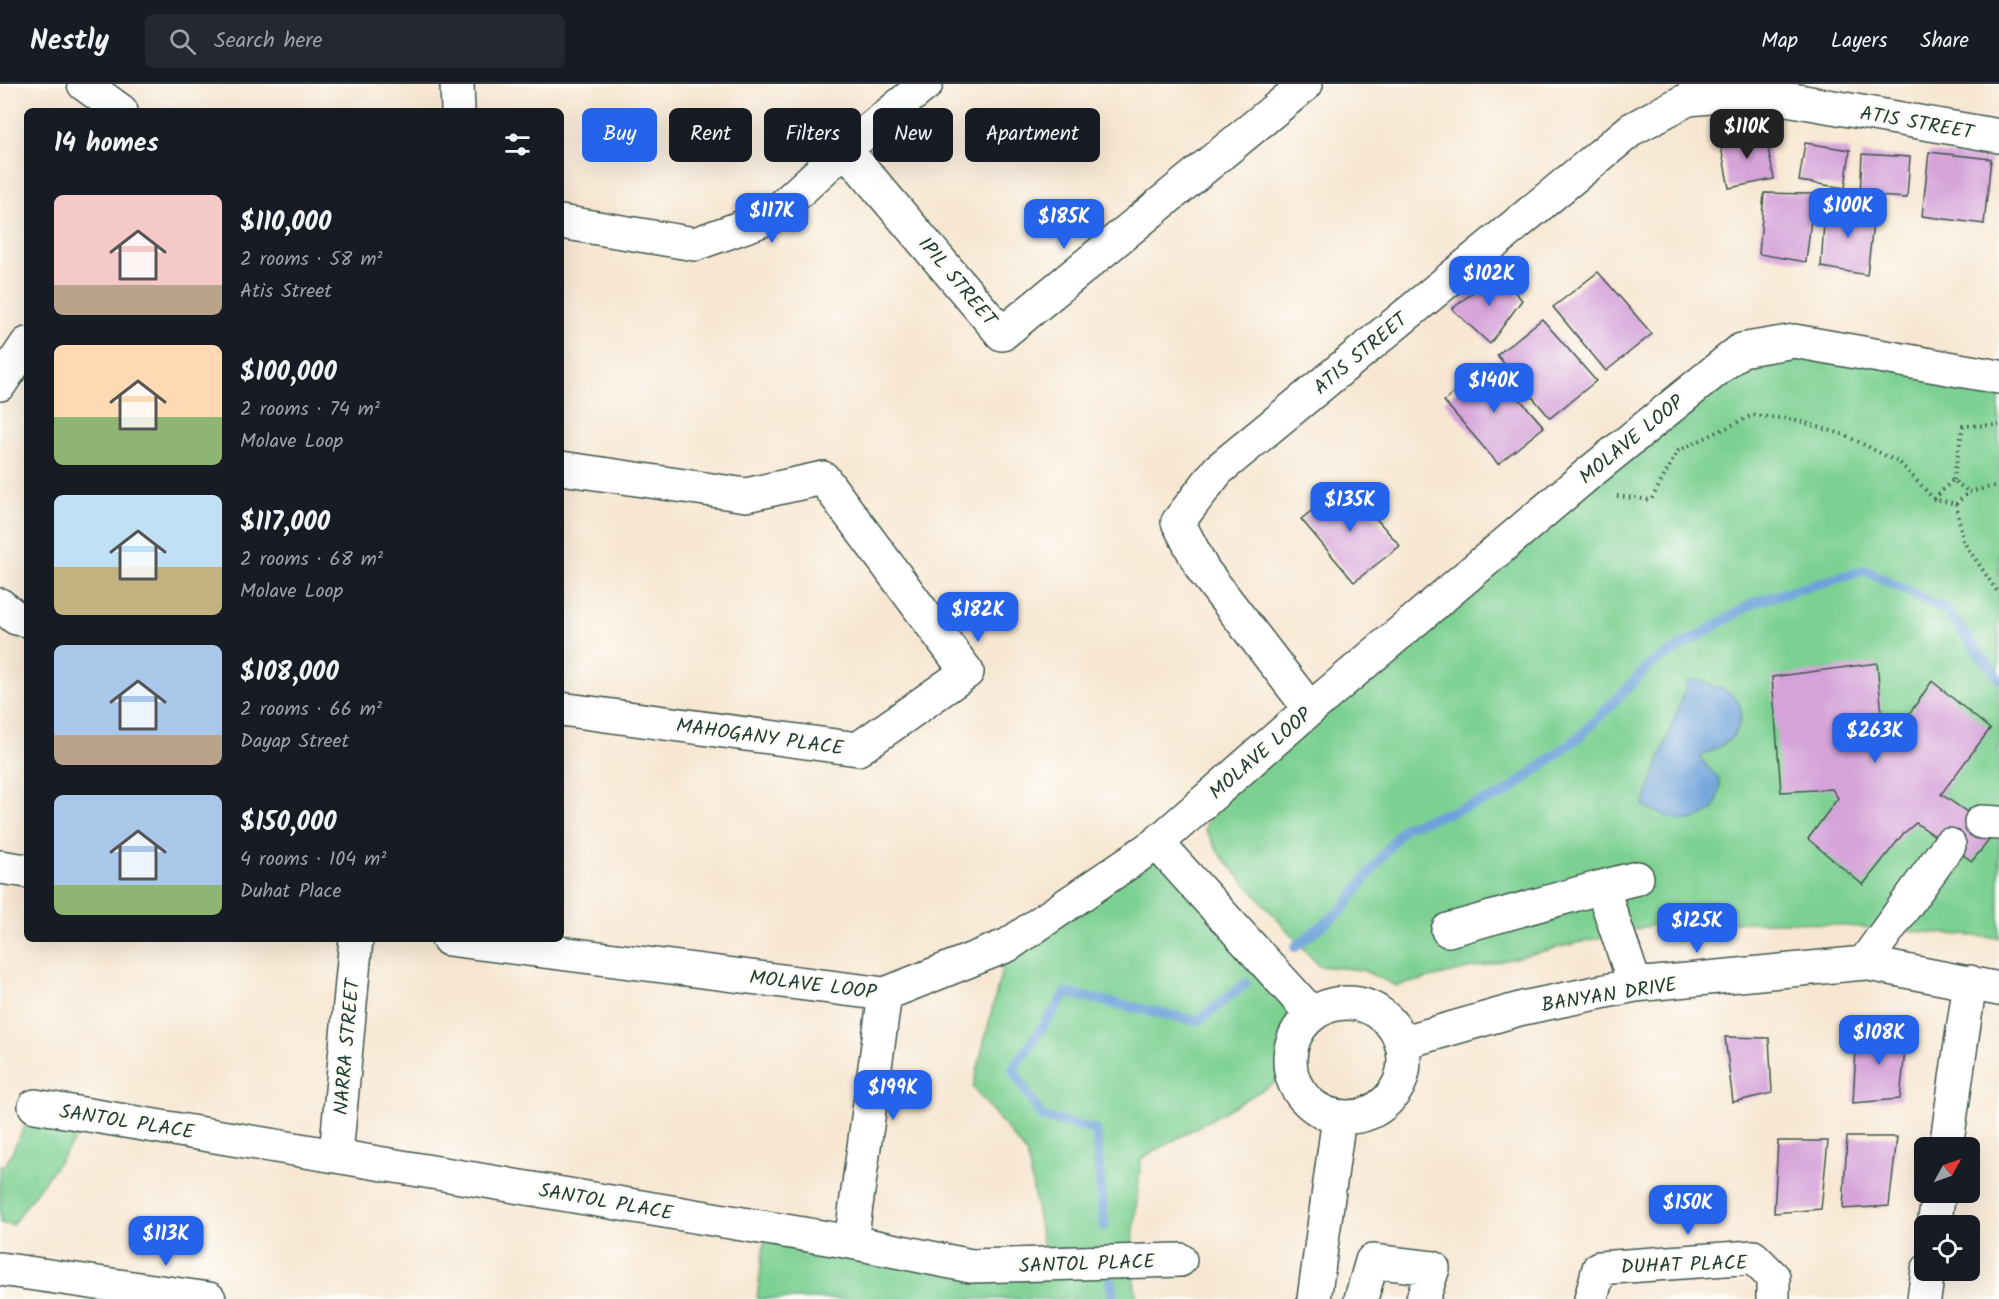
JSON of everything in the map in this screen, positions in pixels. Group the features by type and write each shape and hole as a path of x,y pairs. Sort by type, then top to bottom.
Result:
{"street":[{"path":"84,84 117,108"},
{"path":"457,84 458,108"},
{"path":"861,136 926,84"},
{"name":"IPIL STREET","path":"856,162 1002,334 1306,84"},
{"name":"ATIS STREET","path":"1310,709 1203,570 1178,522 1218,470 1632,129 1688,99 1752,93 1999,136"},
{"path":"564,222 695,244 771,217 831,162"},
{"name":"MOLAVE LOOP","path":"472,942 885,994 1008,945 1157,843 1310,709 1588,474 1742,350 1794,341 1999,377"},
{"path":"0,384 24,348"},
{"name":"MAHOGANY PLACE","path":"564,468 746,495 823,478 968,672 858,749 564,709"},
{"path":"0,604 16,618 24,619"},
{"path":"1157,843 1312,1014"},
{"path":"1864,963 1949,845"},
{"path":"0,867 24,871"},
{"path":"1448,930 1636,878"},
{"path":"1602,887 1635,985"},
{"name":"NARRA STREET","path":"336,1155 356,942"},
{"name":"BANYAN DRIVE","path":"1401,1043 1523,1008 1635,985 1864,963 1985,985"},
{"path":"1949,1137 1985,985"},
{"path":"850,1242 885,994"},
{"path":"1337,1004 1364,1005 1380,1013 1393,1026 1401,1043 1404,1062 1401,1081 1391,1097 1376,1110 1358,1117 1339,1117 1323,1113 1308,1103 1290,1074 1292,1041 1312,1014 1337,1004"},
{"name":"SANTOL PLACE","path":"35,1106 850,1242 971,1266 1180,1260"},
{"path":"1314,1299 1339,1117"},
{"name":"DUHAT PLACE","path":"1591,1299 1599,1268 1753,1257 1773,1277 1773,1299"},
{"path":"1361,1299 1372,1261 1433,1268 1423,1299"},
{"path":"0,1269 208,1299"},
{"path":"1924,1299 1926,1281"}],"path":[{"path":"1588,474 1602,494 1651,500 1678,451 1753,415 1796,420 1845,435 1900,462 1934,500 1956,504"},
{"path":"1934,500 1953,480 1963,426 1999,425"},
{"path":"1953,480 1969,492"},
{"path":"1956,504 1969,492 1999,485"},
{"path":"1956,504 1963,541 1999,594"}],"green space":[{"path":"1794,349 1999,382 1999,938 1795,922 1666,922 1397,986 1362,970 1319,966 1221,856 1205,829 1214,802 1744,359"},
{"path":"1157,843 1303,1022 1292,1041 1290,1074 1141,1159 1131,1261 1137,1299 757,1299 766,1228 1046,1264 1027,1154 973,1087 1008,945"},
{"path":"35,1106 93,1115 12,1225 0,1223 0,1165 5,1166"}],"water":[{"path":"1695,680 1720,688 1734,697 1741,711 1740,721 1736,732 1728,741 1700,757 1720,783 1714,809 1695,819 1679,820 1643,806 1688,681"}],"building":[{"path":"1765,133 1774,179 1729,188 1720,142"},
{"path":"1805,143 1850,150 1845,188 1799,181"},
{"path":"1929,152 1991,159 1984,224 1922,216"},
{"path":"1862,154 1910,157 1907,198 1860,195"},
{"path":"1764,193 1814,194 1806,262 1759,254"},
{"path":"1825,207 1875,207 1867,275 1821,267"},
{"path":"1598,272 1652,334 1606,371 1553,307"},
{"path":"1497,273 1522,300 1490,344 1452,309"},
{"path":"1542,319 1596,381 1550,418 1497,355"},
{"path":"1490,365 1544,427 1498,464 1444,401"},
{"path":"1346,484 1400,546 1354,582 1301,519"},
{"path":"1877,663 1884,735 1895,735 1932,681 1990,729 1941,794 1996,832 1972,861 1916,823 1903,834 1863,885 1808,839 1838,798 1832,789 1781,792 1772,677"},
{"path":"1857,1031 1907,1031 1900,1099 1853,1103"},
{"path":"1725,1037 1769,1038 1772,1093 1733,1102"},
{"path":"1847,1137 1897,1137 1889,1206 1843,1209"},
{"path":"1778,1141 1828,1141 1821,1209 1774,1213"}],"waterway":[{"path":"1295,947 1343,909 1404,827 1503,795 1580,736 1650,665 1755,602 1865,570 1946,610 1999,679"},
{"path":"1104,1226 1096,1130 1042,1117 1013,1069 1066,993 1198,1021 1246,983"},
{"path":"1111,1281 1113,1299"}]}
